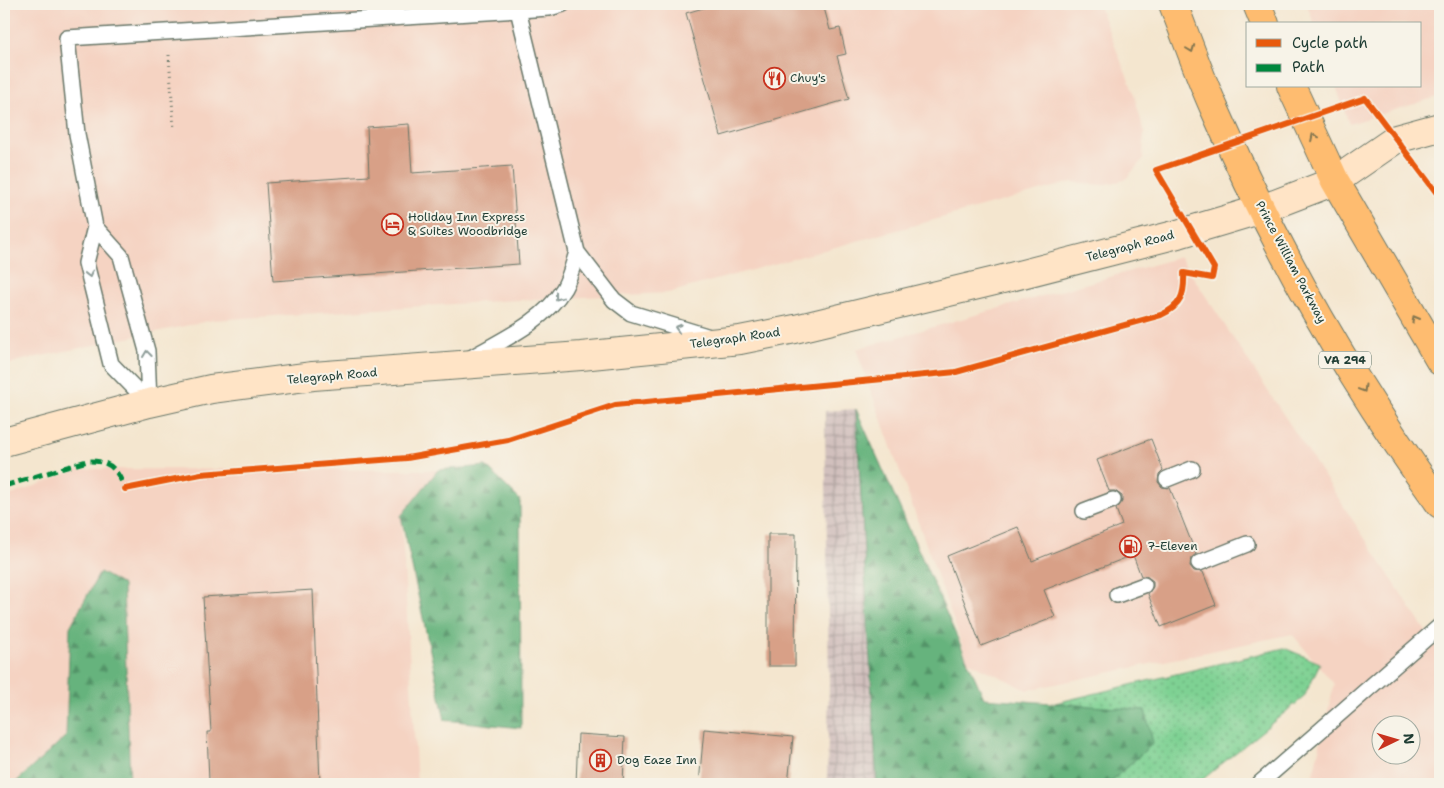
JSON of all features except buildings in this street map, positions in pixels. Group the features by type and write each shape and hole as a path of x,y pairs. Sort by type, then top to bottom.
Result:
{"highway":[{"name":"Prince William Parkway","path":"1173,4 1215,110 1262,209 1314,309 1368,397 1440,504"},
{"path":"1257,4 1264,22"},
{"path":"1292,88 1335,181 1440,361"}],"main road":[{"name":"Telegraph Road","path":"4,442 149,403 211,389 313,376 582,356 725,342 795,329 995,282 1185,232 1262,209 1335,181 1396,139 1440,126"}],"lane":[{"path":"149,403 111,364 86,263 95,227 77,134 67,38 549,8 563,4"},
{"path":"518,10 577,252 614,300 631,313 725,342"},
{"path":"95,227 121,256 147,351 149,403"},
{"path":"459,365 520,329 549,307 563,289 577,252"},
{"path":"1167,479 1192,470"},
{"path":"1084,511 1113,500"},
{"path":"1199,563 1247,544"},
{"path":"1117,595 1144,585"},
{"path":"1259,784 1440,626"}],"path":[{"path":"167,32 174,129"}],"shaded area":[{"path":"4,4 1098,4 1133,91 1144,132 1143,159 1125,180 1102,185 1072,182 668,293 498,301 213,320 18,361 4,367"},
{"path":"1307,4 1440,4 1440,96 1349,124 1337,88 1422,88 1422,22 1313,22"},
{"path":"1180,257 1440,653 1440,784 1311,784 1334,684 1292,634 1027,690 968,661 856,349"},
{"path":"856,409 877,784 827,784 829,683 825,411"},
{"path":"79,469 438,470 401,516 417,784 130,784 123,585 70,627 66,736 14,784 4,784 4,498"}],"green space":[{"path":"856,409 984,698 1145,710 1153,743 1108,784 877,784"},
{"path":"486,466 520,500 521,728 445,720 401,516 438,470"},
{"path":"100,572 123,585 130,784 14,784 66,736 70,627"},
{"path":"1284,648 1320,663 1304,697 1197,784 1108,784 1153,743 1051,704"}],"marked path":[{"path":"4,486 87,461 95,461 112,467 125,489"}],"cycle path":[{"path":"1365,98 1436,192 1440,194"},
{"path":"125,489 201,474 407,458 508,440 615,405 956,372 1161,315 1173,308 1180,299 1184,288 1184,273 1212,278 1214,268 1156,170 1365,98"}],"place":[{"name":"Chuy's","path":"774,78"},
{"name":"Holiday Inn Express & Suites Woodbridge","path":"392,224"},
{"name":"7-Eleven","path":"1131,546"},
{"name":"Dog Eaze Inn","path":"601,760"}]}
